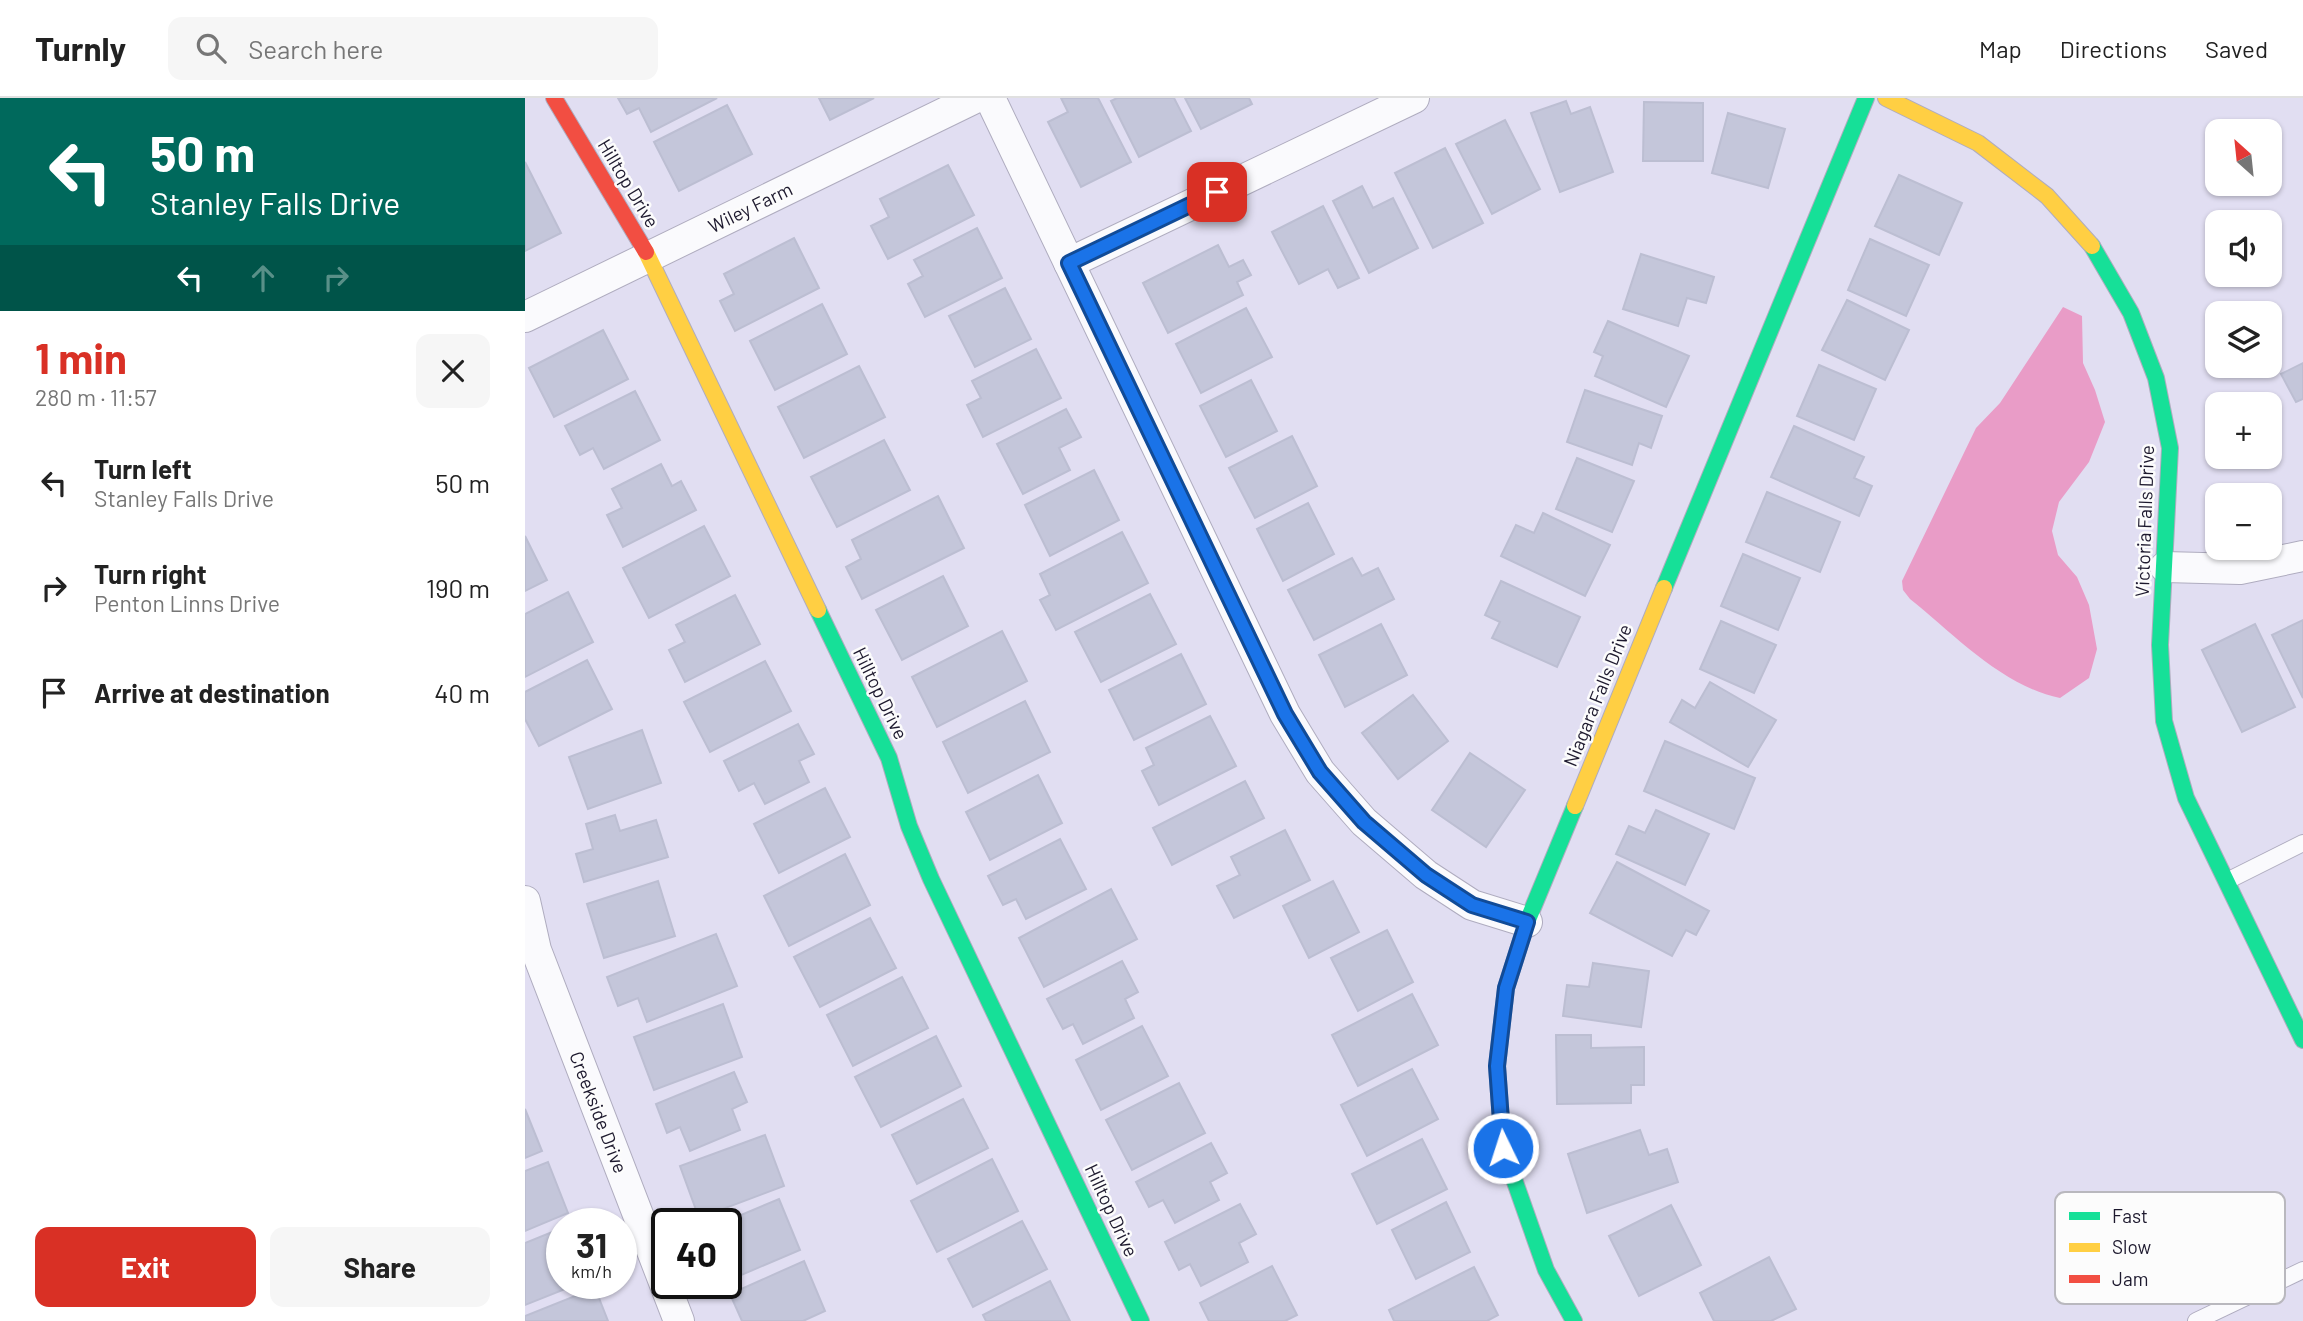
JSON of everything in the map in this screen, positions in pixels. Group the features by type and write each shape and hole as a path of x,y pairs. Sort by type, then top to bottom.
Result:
{"street":[{"name":"Hilltop Drive","path":"554,98 625,212 648,257 888,758 909,826 931,879 1141,1321"},
{"name":"Wiley Farm","path":"525,317 975,98"},
{"path":"990,98 1285,714 1320,772 1364,822 1426,875 1472,905 1527,922"},
{"path":"1069,263 1415,98"},
{"name":"Niagara Falls Drive","path":"1574,1321 1546,1269 1503,1148 1497,1066 1506,988 1527,922 1865,98"},
{"name":"Victoria Falls Drive","path":"1886,98 1978,143 2047,196 2095,250 2130,313 2156,378 2170,448 2160,645 2164,721 2186,798 2302,1035"},
{"path":"2165,567 2240,569 2303,556"},
{"name":"Creekside Drive","path":"525,901 536,950 679,1321"}],"lane":[{"path":"2227,881 2303,843"},
{"path":"2285,1279 2303,1270"},
{"path":"2196,1321 2232,1304"}],"shaded area":[{"path":"2063,307 2082,316 2083,363 2105,422 2089,462 2059,502 2052,531 2058,555 2077,577 2089,605 2097,649 2089,678 2060,698 2018,683 1980,658 1910,599 1903,590 1902,581 1976,428 2000,403"}],"building":[{"path":"618,98 717,98 651,132 639,108 627,114"},
{"path":"819,98 874,98 830,120"},
{"path":"1061,98 1098,98 1131,162 1081,187 1048,122 1068,112"},
{"path":"1117,98 1174,98 1191,131 1139,157 1111,101"},
{"path":"1185,98 1249,98 1252,104 1201,129"},
{"path":"1566,101 1571,114 1590,107 1613,172 1560,192 1531,113"},
{"path":"1644,102 1703,103 1703,161 1643,161"},
{"path":"727,105 752,154 679,191 654,142"},
{"path":"1728,113 1785,129 1768,188 1712,173"},
{"path":"1505,120 1540,189 1492,214 1456,144"},
{"path":"1445,148 1483,223 1433,248 1395,173"},
{"path":"525,162 561,233 525,251"},
{"path":"948,165 974,215 888,259 871,226 889,217 880,199"},
{"path":"1899,175 1962,203 1939,255 1875,226"},
{"path":"1362,186 1373,208 1393,198 1418,248 1369,273 1333,201"},
{"path":"1323,206 1359,278 1338,288 1328,269 1299,284 1272,232"},
{"path":"977,228 1002,278 925,317 908,284 923,276 914,260"},
{"path":"794,238 819,288 735,331 720,301 734,294 724,274"},
{"path":"1870,239 1929,265 1906,316 1848,290"},
{"path":"1218,245 1229,267 1243,260 1251,275 1237,282 1243,295 1168,333 1143,283"},
{"path":"1641,254 1714,277 1706,303 1687,298 1678,326 1623,309"},
{"path":"1005,288 1031,339 975,367 949,316"},
{"path":"1847,300 1909,330 1885,380 1822,350"},
{"path":"822,304 847,354 775,390 750,341"},
{"path":"1246,308 1272,357 1201,393 1176,344"},
{"path":"1608,321 1689,356 1666,407 1595,376 1603,356 1594,352"},
{"path":"603,330 628,379 554,417 529,368"},
{"path":"1036,349 1061,398 983,437 967,405 981,398 972,381"},
{"path":"2303,363 2303,399 2296,402 2282,374"},
{"path":"1819,365 1876,389 1854,440 1797,416"},
{"path":"859,366 885,417 804,458 778,407"},
{"path":"1251,380 1277,431 1226,457 1200,406"},
{"path":"1585,390 1662,416 1651,448 1639,443 1632,465 1567,442"},
{"path":"635,391 660,440 604,469 593,448 580,455 565,426"},
{"path":"1066,409 1081,437 1059,448 1070,470 1023,494 997,444"},
{"path":"1794,426 1864,457 1854,478 1872,486 1859,516 1771,477"},
{"path":"1292,436 1317,486 1255,518 1229,468"},
{"path":"884,440 910,490 837,527 811,477"},
{"path":"1577,458 1634,481 1612,532 1556,509"},
{"path":"661,464 672,486 681,481 696,510 623,547 607,515 622,508 612,489"},
{"path":"1094,470 1119,520 1050,556 1025,505"},
{"path":"1767,492 1840,522 1820,572 1746,542"},
{"path":"938,496 964,548 862,599 846,567 861,559 852,540"},
{"path":"1308,503 1334,554 1283,581 1257,529"},
{"path":"1543,513 1610,545 1585,596 1501,556 1516,525 1534,533"},
{"path":"704,526 730,576 649,618 623,568"},
{"path":"1122,532 1148,583 1056,630 1040,600 1050,595 1040,574"},
{"path":"525,536 547,580 525,591"},
{"path":"1743,554 1800,578 1778,630 1721,606"},
{"path":"1352,558 1362,576 1378,568 1394,599 1314,640 1288,590"},
{"path":"943,576 968,626 902,660 876,610"},
{"path":"1501,581 1580,617 1557,667 1492,638 1500,622 1485,615"},
{"path":"568,592 593,642 525,677 525,614"},
{"path":"1150,594 1176,644 1101,682 1075,632"},
{"path":"735,595 760,644 685,682 669,650 685,642 676,625"},
{"path":"2303,620 2303,698 2272,635"},
{"path":"1721,621 1776,645 1754,693 1700,669"},
{"path":"1381,624 1407,675 1345,707 1319,655"},
{"path":"2255,624 2295,707 2242,732 2202,650"},
{"path":"1002,631 1027,681 937,727 912,677"},
{"path":"1181,654 1206,704 1134,740 1109,690"},
{"path":"587,660 612,709 539,746 525,719 525,692"},
{"path":"765,661 791,711 710,752 684,702"},
{"path":"1710,682 1776,720 1748,767 1670,722 1682,700 1695,708"},
{"path":"1413,695 1448,741 1398,779 1362,733"},
{"path":"1025,701 1050,752 968,793 943,742"},
{"path":"1210,716 1236,766 1159,805 1142,771 1154,765 1146,748"},
{"path":"798,724 814,754 799,761 809,782 765,804 754,783 739,791 724,761"},
{"path":"642,730 661,783 588,809 569,757"},
{"path":"1665,741 1755,778 1734,829 1644,791"},
{"path":"1470,753 1525,790 1486,847 1432,810"},
{"path":"1038,775 1062,823 990,860 966,812"},
{"path":"1245,781 1264,818 1172,865 1153,828"},
{"path":"825,788 850,837 779,873 754,824"},
{"path":"1656,810 1709,834 1685,885 1616,854 1629,826 1645,833"},
{"path":"615,815 620,831 656,820 668,857 584,882 576,854 593,849 586,824"},
{"path":"1285,830 1310,880 1234,918 1217,886 1240,875 1231,857"},
{"path":"1060,839 1086,889 1026,919 1016,899 1003,905 988,876"},
{"path":"845,854 870,905 789,946 764,896"},
{"path":"1617,862 1709,911 1696,935 1686,930 1672,956 1590,913"},
{"path":"658,881 675,936 604,958 587,904"},
{"path":"1333,881 1359,932 1309,958 1283,906"},
{"path":"1111,889 1137,939 1044,987 1019,938"},
{"path":"870,918 896,968 820,1007 794,957"},
{"path":"1387,930 1413,982 1358,1011 1331,958"},
{"path":"716,934 737,986 647,1022 638,998 618,1006 607,977"},
{"path":"1122,961 1138,992 1125,999 1134,1018 1083,1044 1073,1024 1063,1029 1047,999"},
{"path":"1593,963 1649,971 1641,1027 1563,1016 1567,985 1589,987"},
{"path":"902,977 928,1028 853,1066 827,1015"},
{"path":"1412,994 1438,1045 1358,1086 1332,1035"},
{"path":"723,1004 742,1057 654,1090 634,1037"},
{"path":"1142,1026 1168,1076 1101,1110 1076,1060"},
{"path":"1556,1035 1591,1035 1591,1048 1644,1047 1644,1085 1631,1085 1631,1103 1557,1104"},
{"path":"936,1036 961,1086 881,1127 855,1077"},
{"path":"1412,1069 1438,1119 1367,1156 1341,1105"},
{"path":"734,1072 747,1102 732,1109 740,1130 690,1151 680,1127 667,1133 656,1104"},
{"path":"1179,1083 1205,1133 1132,1170 1106,1120"},
{"path":"963,1099 988,1148 917,1184 892,1135"},
{"path":"525,1109 542,1151 525,1158"},
{"path":"1640,1130 1649,1155 1667,1149 1678,1182 1587,1213 1568,1154"},
{"path":"765,1135 784,1186 726,1208 695,1208 680,1166"},
{"path":"1422,1139 1447,1189 1377,1224 1352,1174"},
{"path":"1211,1143 1227,1173 1210,1182 1219,1200 1175,1223 1163,1200 1149,1207 1136,1182"},
{"path":"992,1159 1018,1211 937,1252 911,1201"},
{"path":"548,1162 566,1208 546,1208 546,1222 525,1231 525,1171"},
{"path":"779,1199 800,1250 742,1275 742,1215"},
{"path":"1446,1202 1470,1252 1416,1279 1392,1230"},
{"path":"1240,1204 1256,1234 1239,1243 1248,1262 1201,1286 1190,1264 1179,1270 1165,1242"},
{"path":"1671,1205 1701,1265 1639,1296 1609,1236"},
{"path":"1022,1221 1047,1269 973,1307 948,1259"},
{"path":"546,1234 546,1297 525,1305 525,1243"},
{"path":"1769,1257 1796,1309 1771,1321 1714,1321 1700,1293"},
{"path":"804,1261 825,1311 803,1321 742,1321 732,1299 742,1299 742,1289"},
{"path":"1272,1266 1297,1315 1285,1321 1209,1321 1200,1303"},
{"path":"1474,1267 1498,1315 1487,1321 1394,1321 1389,1310"},
{"path":"1050,1281 1070,1321 986,1321 983,1315"},
{"path":"568,1299 599,1299 608,1321 525,1321 525,1316"}],"traffic: fast":[{"path":"1664,588 1866,98"},
{"path":"2092,246 2131,313 2156,378 2170,448 2160,645 2164,721 2186,798 2303,1040"},
{"path":"818,610 889,758 909,826 931,879 1141,1321"},
{"path":"1574,1321 1546,1270 1503,1148 1497,1066 1506,988 1527,922 1575,806"}],"traffic: slow":[{"path":"1886,98 1978,143 2047,196 2092,246"},
{"path":"646,252 818,610"},
{"path":"1575,806 1664,588"}],"traffic: jam":[{"path":"554,98 646,252"}],"route":[{"path":"1217,192 1069,263 1285,714 1320,772 1364,822 1426,875 1472,905 1527,922 1506,988 1497,1066 1503,1148"}]}
